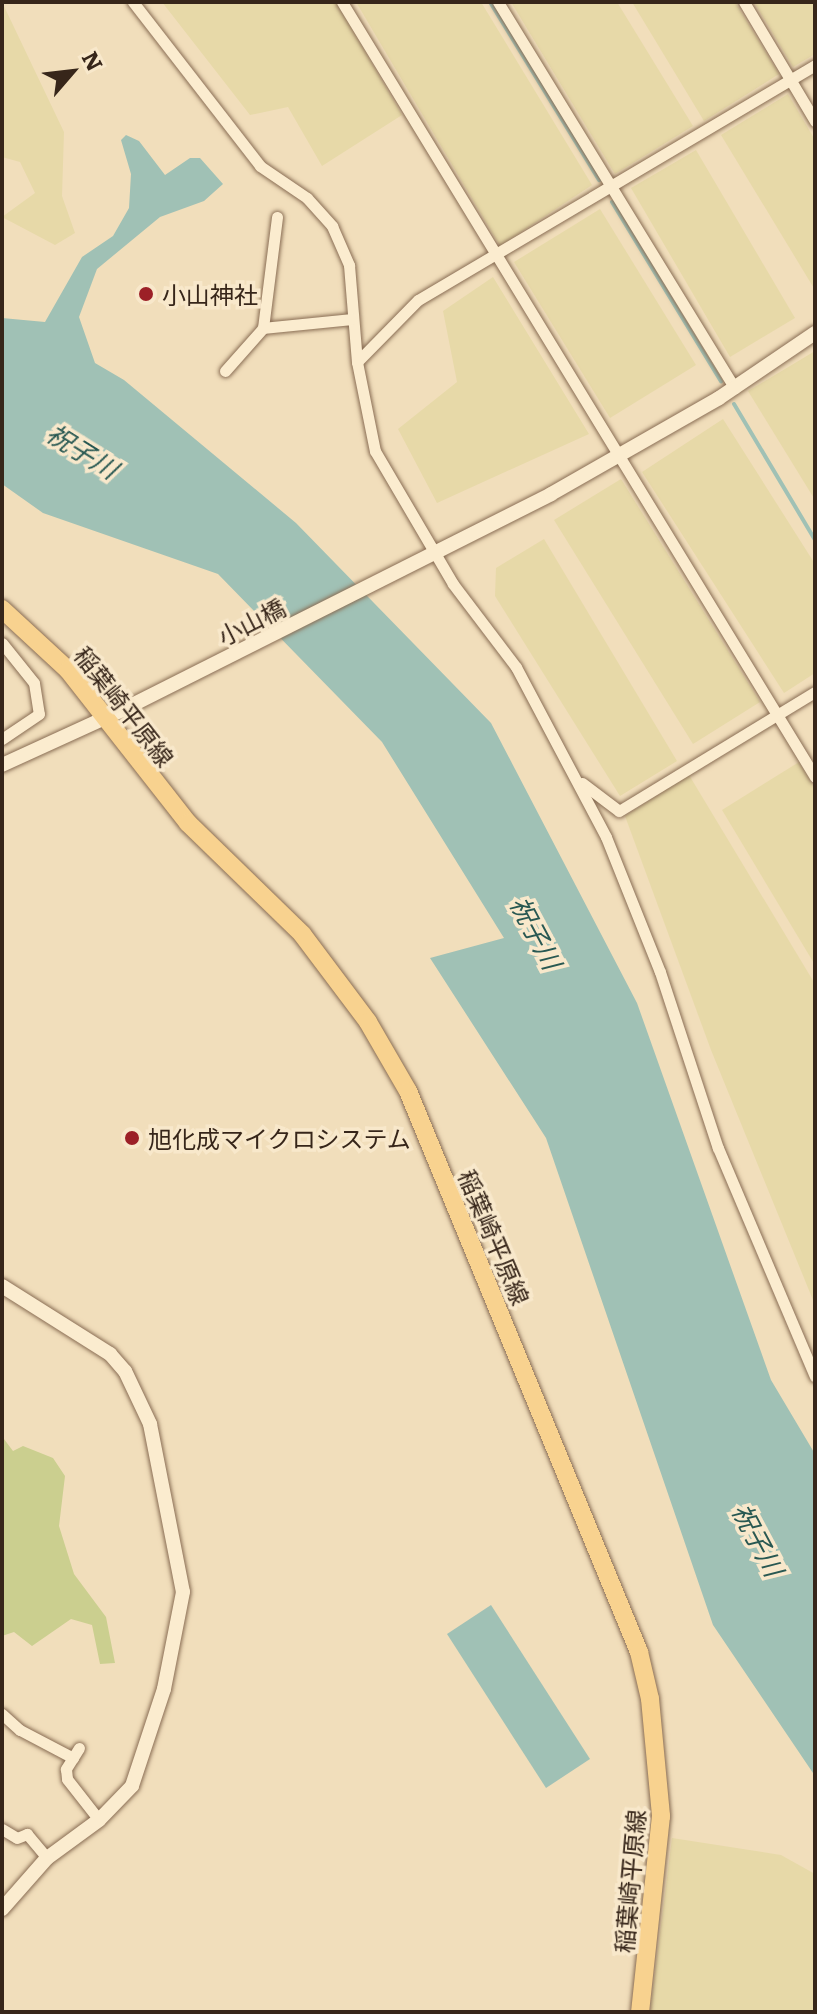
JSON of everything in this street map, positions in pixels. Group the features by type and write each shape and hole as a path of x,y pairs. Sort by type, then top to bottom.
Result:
{"main road":[{"name":"稲葉崎平原線","path":"2,609 113,713 188,823 302,934 368,1022 408,1091 639,1652 658,1759 661,1832 640,2012"}],"street":[{"path":"133,2 260,166 307,198 332,226 349,265 357,362 375,451 434,554 516,667 579,780 631,892 718,1148 815,1376"},
{"path":"342,2 815,777"},
{"path":"498,2 735,388"},
{"path":"744,2 815,121"},
{"path":"357,362 418,300 497,257 815,65"},
{"path":"225,371 263,328 277,217"},
{"path":"263,328 352,319"},
{"name":"小山橋","path":"2,765 400,571 620,457 735,388 815,333"},
{"path":"2,643 34,683 39,714 2,739"},
{"path":"579,780 619,811 815,692"},
{"path":"2,1286 110,1354 125,1371 150,1424 183,1592 142,1766 132,1786 99,1820 47,1858 2,1909"},
{"path":"2,1714 20,1730 76,1753 67,1779 99,1820"},
{"path":"2,1829 17,1838 27,1834 47,1858"}],"shaded area":[{"path":"2,2 64,132 62,196 75,233 55,245 2,217 35,193 20,162 2,157"},
{"path":"162,2 336,2 402,115 322,166 288,107 250,115"},
{"path":"356,2 481,2 592,185 500,246"},
{"path":"511,2 617,2 693,126 615,174"},
{"path":"632,2 735,2 779,74 704,121"},
{"path":"754,2 815,2 815,54 793,67"},
{"path":"788,94 815,140 815,290 721,135"},
{"path":"696,150 795,318 730,357 631,188"},
{"path":"600,209 696,365 610,418 514,262"},
{"path":"493,277 589,434 437,503 398,429 457,382 443,311"},
{"path":"815,351 815,500 748,391"},
{"path":"723,419 815,564 815,673 784,693 642,472"},
{"path":"621,479 760,702 693,744 554,520"},
{"path":"544,539 677,761 620,796 495,596 496,568"},
{"path":"799,762 815,789 815,965 722,810"},
{"path":"689,775 815,984 815,1305 711,1050 625,816"},
{"path":"672,1838 781,1855 815,1874 815,2012 650,2012"}],"green space":[{"path":"2,1404 4,1439 13,1451 23,1446 53,1458 65,1476 59,1526 74,1574 106,1617 115,1663 100,1664 92,1625 71,1619 32,1646 14,1632 2,1636"}],"water":[{"name":"祝子川","path":"126,135 139,141 165,175 190,158 200,158 223,184 204,201 160,217 97,269 79,317 95,363 124,380 296,523 491,723 637,1003 771,1380 815,1454 815,1776 713,1625 546,1138 430,958 504,938 382,742 218,574 43,513 2,484 2,318 45,322 82,257 113,236 129,208 131,174 121,140"},
{"path":"491,1605 590,1759 546,1788 447,1634"}],"waterway":[{"path":"490,2 599,180"},
{"path":"612,202 721,381"},
{"path":"734,404 815,540"}],"place":[{"name":"小山神社","path":"146,294"},
{"name":"旭化成マイクロシステム","path":"132,1138"}]}
